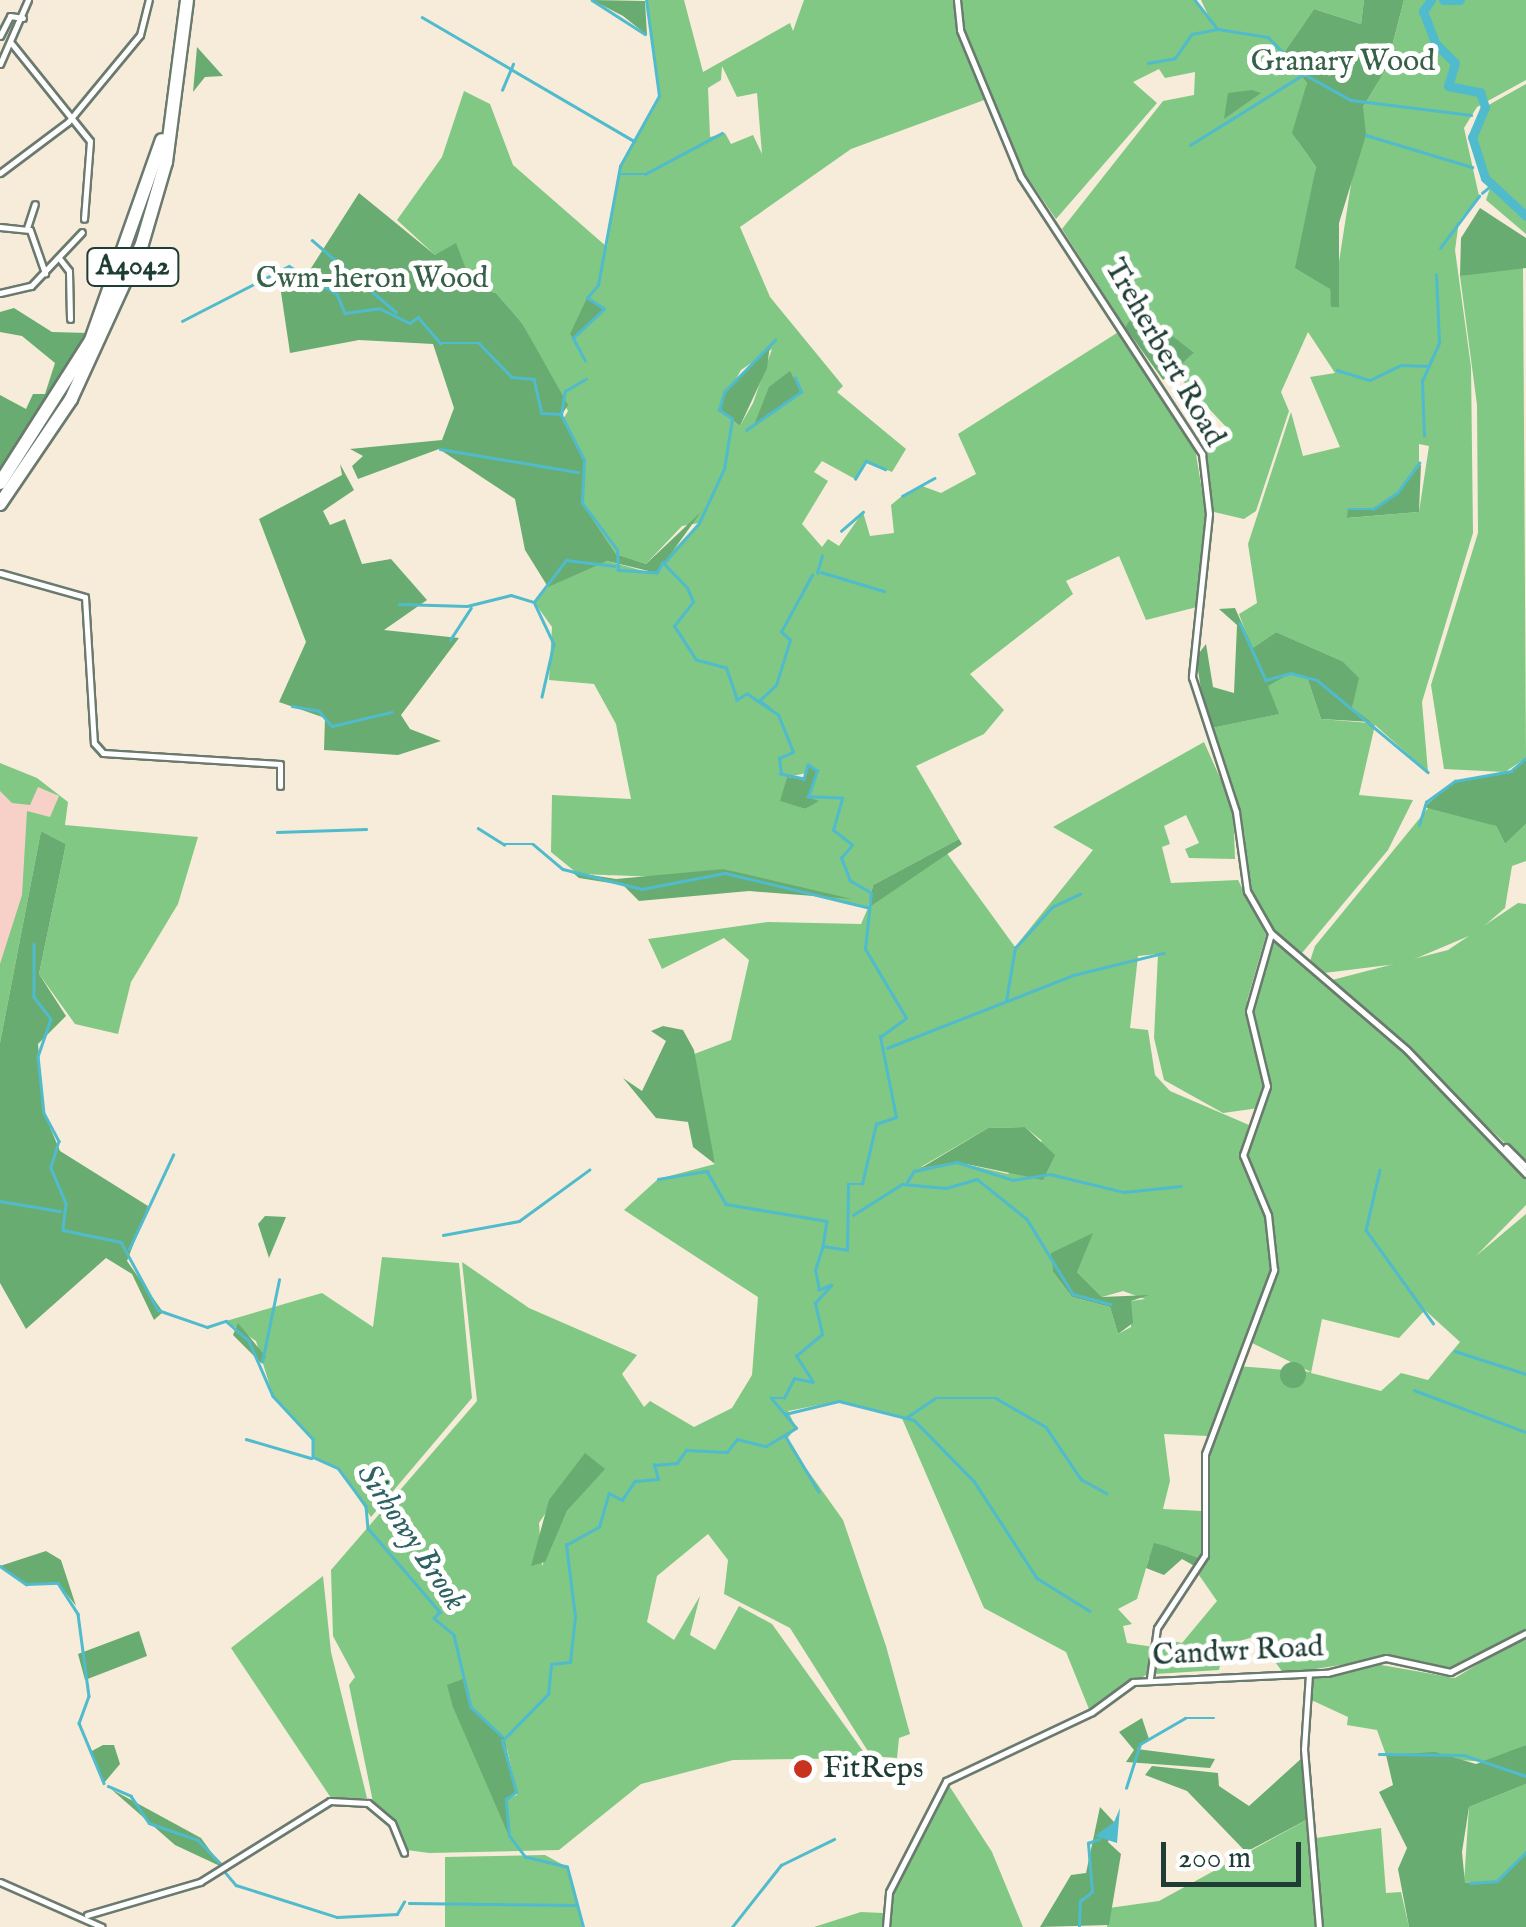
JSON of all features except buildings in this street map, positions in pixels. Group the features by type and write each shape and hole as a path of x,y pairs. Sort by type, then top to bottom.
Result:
{"highway":[{"name":"A4042","path":"0,483 70,380 128,255 167,122 184,0"},
{"name":"A4042","path":"0,504 71,399 142,244 166,162 184,0"}],"street":[{"path":"0,64 24,18 28,0"},
{"path":"0,173 74,113 140,35 149,0"},
{"name":"Treherbert Road","path":"957,0 960,30 1021,177 1202,454 1209,514 1194,686 1236,812 1242,880 1271,933 1495,1140 1526,1174"},
{"path":"0,36 10,16 24,18"},
{"path":"12,44 74,113 94,157 84,218"},
{"path":"35,204 26,228 45,274"},
{"path":"0,228 26,228"},
{"path":"0,293 45,274 82,232"},
{"path":"58,258 69,271 70,319"},
{"path":"60,311 70,306"},
{"path":"0,573 85,597 94,742 102,753 280,764 280,786"},
{"path":"1150,1678 1157,1628 1205,1555 1205,1454 1274,1270 1268,1215 1244,1155 1267,1086 1249,1012 1271,933"},
{"path":"1495,1140 1526,1167"},
{"name":"Candwr Road","path":"886,1927 889,1892 946,1781 1150,1678 1309,1674 1386,1658 1458,1670 1526,1632"},
{"path":"1309,1674 1304,1749 1319,1927"},
{"path":"87,1915 216,1874 330,1801 368,1803 392,1823 404,1853"},
{"path":"0,1882 87,1915 102,1927"}],"shaded area":[{"path":"0,763 68,802 54,836 41,831 34,843 0,1043"}],"green space":[{"path":"592,0 645,1 647,35 623,16"},
{"path":"646,0 684,0 703,72 790,23 793,31 804,0 954,0 987,99 851,149 740,227 770,297 843,386 837,392 906,449 892,472 866,461 855,479 822,461 814,472 828,481 802,524 822,547 828,539 839,546 863,512 870,536 894,533 891,505 902,496 922,486 941,493 976,474 958,434 1120,331 1194,442 1206,515 1197,607 1146,620 1119,556 1066,581 1073,594 970,674 1004,710 984,734 916,766 959,839 873,885 868,907 946,852 1015,947 1093,850 1053,827 1204,742 1233,807 1235,859 1189,858 1185,849 1199,843 1186,815 1164,826 1170,844 1162,847 1171,883 1238,880 1266,935 1247,1001 1266,1068 1259,1108 1223,1113 1164,1080 1154,1038 1158,954 1138,956 1130,1028 1148,1030 1155,1075 1170,1091 1249,1125 1242,1156 1267,1215 1270,1277 1208,1436 1164,1434 1170,1481 1163,1509 1202,1511 1204,1550 1202,1559 1169,1547 1149,1558 1137,1599 1118,1609 1132,1624 1123,1626 1127,1643 1154,1647 1146,1675 1089,1709 1066,1652 984,1608 901,1416 839,1401 788,1411 796,1428 786,1440 843,1520 886,1646 910,1734 899,1738 897,1758 871,1756 790,1628 724,1594 728,1560 708,1534 657,1576 647,1622 674,1640 700,1596 690,1635 715,1650 739,1606 772,1624 868,1758 733,1760 641,1784 559,1850 407,1850 373,1802 349,1685 355,1677 333,1636 331,1570 477,1401 462,1262 529,1308 637,1355 622,1374 644,1407 650,1401 694,1427 732,1408 752,1375 758,1297 624,1210 658,1179 715,1164 689,1056 731,1040 749,960 724,938 662,969 648,939 768,922 861,924 868,908 724,869 691,878 578,874 551,852 552,795 631,799 616,724 594,684 549,680 552,627 534,602 558,576 607,561 651,573 699,523 682,526 646,564 616,554 582,503 584,460 562,421 568,411 522,323 496,293 473,287 459,252 435,255 397,220 442,157 464,91 490,104 513,165 607,247 620,166 659,96","holes":["722,66 737,97 757,93 762,154 753,135 731,144 725,133 710,137 708,88 721,80","772,349 753,403 740,426 719,410 741,370","807,773 816,777 808,797 817,801 805,809 781,801 787,777","1025,1127 1042,1141 1008,1174 957,1162 921,1167 988,1128","1091,1235 1076,1271 1102,1297 1123,1291 1145,1299 1131,1301 1131,1327 1118,1334 1110,1307 1072,1297 1053,1272 1052,1253","585,1454 604,1469 567,1511 542,1566 539,1523","462,1679 471,1707 507,1749 517,1795 506,1799 506,1818 470,1742"]},
{"path":"960,0 1195,0 1208,15 1201,0 1364,0 1361,24 1314,9 1283,54 1307,83 1297,140 1316,167 1301,264 1330,289 1332,307 1363,107 1386,69 1404,0 1526,0 1526,80 1477,107 1464,128 1479,196 1459,221 1455,250 1471,367 1473,533 1422,702 1428,772 1375,725 1359,795 1413,800 1388,850 1302,953 1267,924 1243,877 1245,836 1207,729 1278,714 1267,685 1291,673 1307,677 1321,719 1370,723 1352,708 1355,687 1342,661 1276,632 1252,649 1239,614 1257,603 1248,544 1291,412 1303,456 1340,447 1310,377 1335,373 1308,332 1281,392 1289,411 1256,511 1244,519 1214,512 1203,445 1228,429 1183,381 1178,366 1193,354 1139,310 1125,327 1062,229 1163,101 1194,95 1195,72 1165,78 1159,69 1133,82 1157,103 1056,219 1021,168 964,31","holes":["1419,444 1429,446 1419,512 1348,518 1349,509 1373,509 1398,492 1419,463"]},
{"name":"Granary Wood","path":"1364,0 1404,0 1386,69 1363,107 1366,135 1339,223 1339,307 1331,307 1330,289 1295,268 1316,167 1292,133 1307,83 1283,54 1314,9 1361,24"},
{"path":"197,47 223,76 205,77 193,92"},
{"path":"1526,84 1526,234 1486,200 1491,185 1472,137 1485,107"},
{"path":"1252,90 1261,93 1224,119 1228,93"},
{"name":"Cwm-heron Wood","path":"359,193 435,255 456,243 473,287 496,293 522,323 568,405 561,416 584,460 582,503 616,554 646,564 701,512 657,573 607,561 548,587 525,550 515,499 439,449 358,479 352,466 363,456 350,449 442,440 454,408 433,344 359,340 290,353 278,272 289,266 306,276"},
{"path":"1480,208 1526,238 1526,268 1460,276 1461,238"},
{"path":"1523,265 1526,758 1505,772 1444,769 1431,685 1478,533 1477,405 1460,276"},
{"path":"587,298 604,309 573,338 570,334"},
{"path":"14,308 52,332 88,333 0,474 0,395 26,409 33,394 45,394 55,363 22,336 0,332 0,312"},
{"path":"1138,309 1194,353 1163,380 1125,327"},
{"path":"770,345 767,368 740,426 719,410 724,392"},
{"path":"790,371 801,392 754,425 769,387"},
{"path":"340,464 354,490 323,511 330,525 345,519 362,564 391,559 427,600 384,630 459,638 401,715 410,729 441,741 398,755 324,750 325,718 279,702 306,642 259,519 342,475"},
{"path":"1421,464 1419,512 1347,518 1348,509 1373,509 1398,492"},
{"path":"1235,608 1253,648 1276,632 1342,661 1359,678 1352,708 1371,722 1321,719 1307,677 1291,673 1268,686 1279,714 1207,729 1196,657 1206,644 1213,687 1234,693 1237,625 1219,609"},
{"path":"1526,758 1526,824 1505,844 1496,826 1424,807 1455,781 1511,771"},
{"path":"0,763 37,778 68,802 65,825 198,837 178,904 131,982 118,1034 75,1024 39,974 66,844 41,831 0,1043 0,964 22,895 27,811 50,817 59,796 38,787 30,805 12,803 0,791"},
{"path":"808,765 817,771 808,797 819,801 805,809 780,801 787,777 804,779"},
{"path":"1433,802 1496,826 1505,844 1526,824 1526,861 1512,866 1505,908 1476,933 1405,963 1324,973 1310,961 1315,946"},
{"path":"41,831 66,844 39,974 66,1016 38,1044 44,1113 60,1151 148,1206 127,1261 163,1312 154,1320 132,1274 106,1258 26,1329 0,1283 0,1043"},
{"path":"959,839 962,844 868,908 873,885"},
{"path":"724,869 852,899 749,891 639,901 623,885 579,878 572,872 616,879"},
{"path":"1518,903 1526,904 1526,1163 1332,980 1448,950"},
{"path":"1275,941 1402,1049 1526,1178 1526,1205 1476,1256 1526,1214 1526,1630 1452,1669 1397,1656 1284,1674 1267,1651 1274,1649 1268,1633 1225,1645 1219,1670 1155,1674 1159,1638 1182,1643 1217,1601 1199,1575 1208,1549 1208,1455 1237,1366 1311,1372 1248,1341 1277,1256 1246,1147 1269,1080 1252,1005","holes":["1425,1310 1460,1342 1428,1380 1401,1373 1381,1391 1311,1373 1322,1319 1399,1338"]},
{"path":"663,1026 683,1030 694,1050 715,1164 693,1147 688,1122 656,1118 623,1078 642,1091 666,1041 651,1031"},
{"path":"1025,1127 1055,1155 1043,1180 957,1162 921,1168 988,1128"},
{"path":"265,1216 286,1217 269,1258 258,1224"},
{"path":"1093,1233 1077,1272 1102,1297 1149,1295 1131,1301 1133,1323 1118,1334 1110,1307 1072,1297 1053,1272 1051,1253"},
{"path":"382,1257 459,1263 472,1398 371,1517 338,1468 313,1457 313,1439 273,1396 256,1341 226,1321 322,1293 373,1327"},
{"path":"238,1323 266,1357 261,1363 233,1335"},
{"path":"1293,1362 1302,1366 1306,1375 1302,1384 1293,1388 1284,1384 1280,1375 1284,1366"},
{"path":"585,1453 605,1469 567,1511 545,1562 531,1566 549,1500"},
{"path":"1154,1543 1202,1559 1198,1568 1182,1559 1164,1575 1146,1568"},
{"path":"46,1551 61,1560 76,1606 58,1583 26,1584 0,1566"},
{"path":"323,1576 331,1652 367,1798 331,1798 231,1648"},
{"path":"139,1631 147,1656 85,1680 78,1654"},
{"path":"1526,1635 1526,1745 1488,1762 1386,1755 1377,1730 1347,1725 1348,1717 1307,1698 1312,1677 1370,1663 1455,1678"},
{"path":"463,1679 470,1707 504,1737 516,1792 506,1799 509,1836 453,1707 447,1685"},
{"path":"1142,1718 1149,1739 1137,1749 1215,1759 1210,1768 1126,1762 1134,1750 1119,1732"},
{"path":"103,1745 114,1745 120,1764 104,1783 90,1752"},
{"path":"1526,1745 1526,1784 1469,1807 1462,1852 1465,1883 1497,1881 1526,1852 1526,1927 1409,1927 1398,1869 1407,1848 1379,1792 1393,1785 1386,1755 1435,1752 1476,1764"},
{"path":"1303,1757 1310,1818 1246,1852 1187,1791 1145,1775 1152,1766 1218,1773 1219,1786 1249,1806"},
{"path":"948,1784 992,1852 1023,1927 889,1927 893,1889 932,1800"},
{"path":"1526,1784 1526,1852 1497,1881 1464,1883 1469,1807"},
{"path":"111,1789 201,1838 222,1867 175,1845"},
{"path":"1100,1807 1114,1822 1108,1842 1121,1854 1109,1925 1040,1927 1071,1875 1086,1873"},
{"path":"1310,1818 1317,1927 1107,1927 1109,1908 1159,1901"},
{"path":"1381,1828 1386,1893 1401,1892 1409,1927 1321,1927 1316,1838"},
{"path":"545,1855 567,1867 583,1927 445,1927 445,1857"},
{"path":"861,1912 883,1913 884,1927 814,1927"}],"water":[{"path":"1120,1808 1117,1843 1095,1836 1114,1822"}],"waterway":[{"path":"592,0 645,34"},
{"path":"585,361 573,338 604,309 587,298 598,285 620,166 659,96 646,0"},
{"path":"1195,0 1218,29 1268,37 1304,74 1351,100 1471,115"},
{"path":"1431,0 1423,11 1435,43 1455,63 1448,86 1480,92 1485,107 1472,137 1485,178 1526,216"},
{"path":"1443,0 1460,0"},
{"path":"422,17 634,141"},
{"path":"1148,63 1175,58 1192,34 1217,29"},
{"path":"502,90 513,64"},
{"path":"1190,145 1304,74"},
{"path":"619,174 645,174 722,133"},
{"path":"1366,135 1472,167"},
{"path":"1482,193 1492,185"},
{"path":"1440,248 1479,196"},
{"path":"312,240 396,312"},
{"path":"182,321 289,266 337,294 345,313 379,308 410,323 418,317 441,343 479,343 512,377 534,379 542,413 559,414"},
{"path":"1424,436 1422,381 1439,343 1436,275"},
{"path":"664,563 699,523 724,469 732,419 719,410 724,392 775,340"},
{"path":"1337,370 1370,380 1401,365 1428,366"},
{"path":"746,430 801,392 795,378"},
{"path":"583,1927 567,1867 525,1857 509,1836 506,1799 516,1792 502,1741 548,1694 551,1664 570,1662 575,1617 566,1545 599,1527 609,1493 622,1500 635,1481 658,1479 654,1465 677,1463 686,1450 727,1452 737,1439 766,1446 796,1428 771,1398 784,1398 794,1378 813,1382 796,1356 822,1334 815,1303 831,1285 819,1290 815,1270 823,1246 847,1250 848,1184 862,1184 876,1124 896,1117 880,1037 906,1018 865,949 871,893 850,881 841,858 852,845 833,830 842,798 808,797 817,771 808,765 804,779 781,774 779,758 793,752 778,715 747,694 737,700 726,668 696,660 674,626 693,602 687,588 663,563 657,573 618,570 617,550 582,503 584,460 561,415 565,391 586,379"},
{"path":"440,449 578,472"},
{"path":"855,479 866,461 885,469"},
{"path":"1348,509 1373,509 1398,492 1419,463"},
{"path":"902,496 934,478"},
{"path":"841,531 863,512"},
{"path":"817,573 822,556"},
{"path":"399,604 467,606 511,595 534,602 566,560 615,566"},
{"path":"821,572 884,591"},
{"path":"769,708 759,701 776,685 790,640 781,632 812,575"},
{"path":"535,604 554,644 542,697"},
{"path":"450,640 471,608"},
{"path":"1240,623 1266,680 1291,673 1317,680 1428,772"},
{"path":"292,706 319,711 332,726 391,712"},
{"path":"1419,825 1426,802 1455,781 1511,771 1526,758"},
{"path":"478,828 504,844 533,844 563,869 642,889 725,873 867,907"},
{"path":"277,832 366,829"},
{"path":"1006,1001 1015,948 1052,907 1080,894"},
{"name":"Sirhowy Brook","path":"34,944 34,997 51,1019 38,1056 44,1113 59,1141 51,1168 66,1204 63,1230 121,1242 158,1310 207,1327 226,1321 249,1341 273,1396 313,1439 313,1457 338,1468 366,1506 368,1528 440,1612 434,1618 454,1635 471,1707 502,1736"},
{"path":"887,1048 1073,975 1163,953"},
{"path":"129,1249 173,1155"},
{"path":"907,1182 914,1171 957,1162 1013,1180 1050,1174 1124,1192 1181,1186"},
{"path":"443,1235 519,1221 589,1170"},
{"path":"1380,1170 1366,1230 1433,1323"},
{"path":"658,1179 707,1171 726,1204 827,1221 823,1246"},
{"path":"853,1215 902,1184 946,1188 977,1179 1027,1219 1073,1294 1111,1304"},
{"path":"0,1201 60,1211"},
{"path":"262,1362 279,1280"},
{"path":"1455,1351 1526,1374"},
{"path":"1414,1390 1526,1432"},
{"path":"907,1417 935,1398 996,1398 1046,1427 1081,1479 1106,1493"},
{"path":"785,1414 839,1401 914,1420 974,1481 1037,1578 1090,1611"},
{"path":"786,1437 819,1492"},
{"path":"246,1439 311,1458"},
{"path":"0,1566 26,1584 58,1583 78,1614 89,1696 79,1723 104,1783"},
{"path":"1126,1788 1140,1744 1185,1718 1214,1718"},
{"path":"1379,1754 1464,1755 1526,1776"},
{"path":"108,1786 131,1796 149,1823 198,1840 222,1865"},
{"path":"732,1927 781,1865 834,1839"},
{"path":"1079,1927 1080,1901 1092,1892 1088,1843 1099,1839"},
{"path":"1470,1883 1497,1881 1526,1852"},
{"path":"225,1872 236,1885 337,1917 397,1914 404,1902"},
{"path":"409,1903 576,1905"}],"place":[{"name":"FitReps","path":"803,1769"}]}
